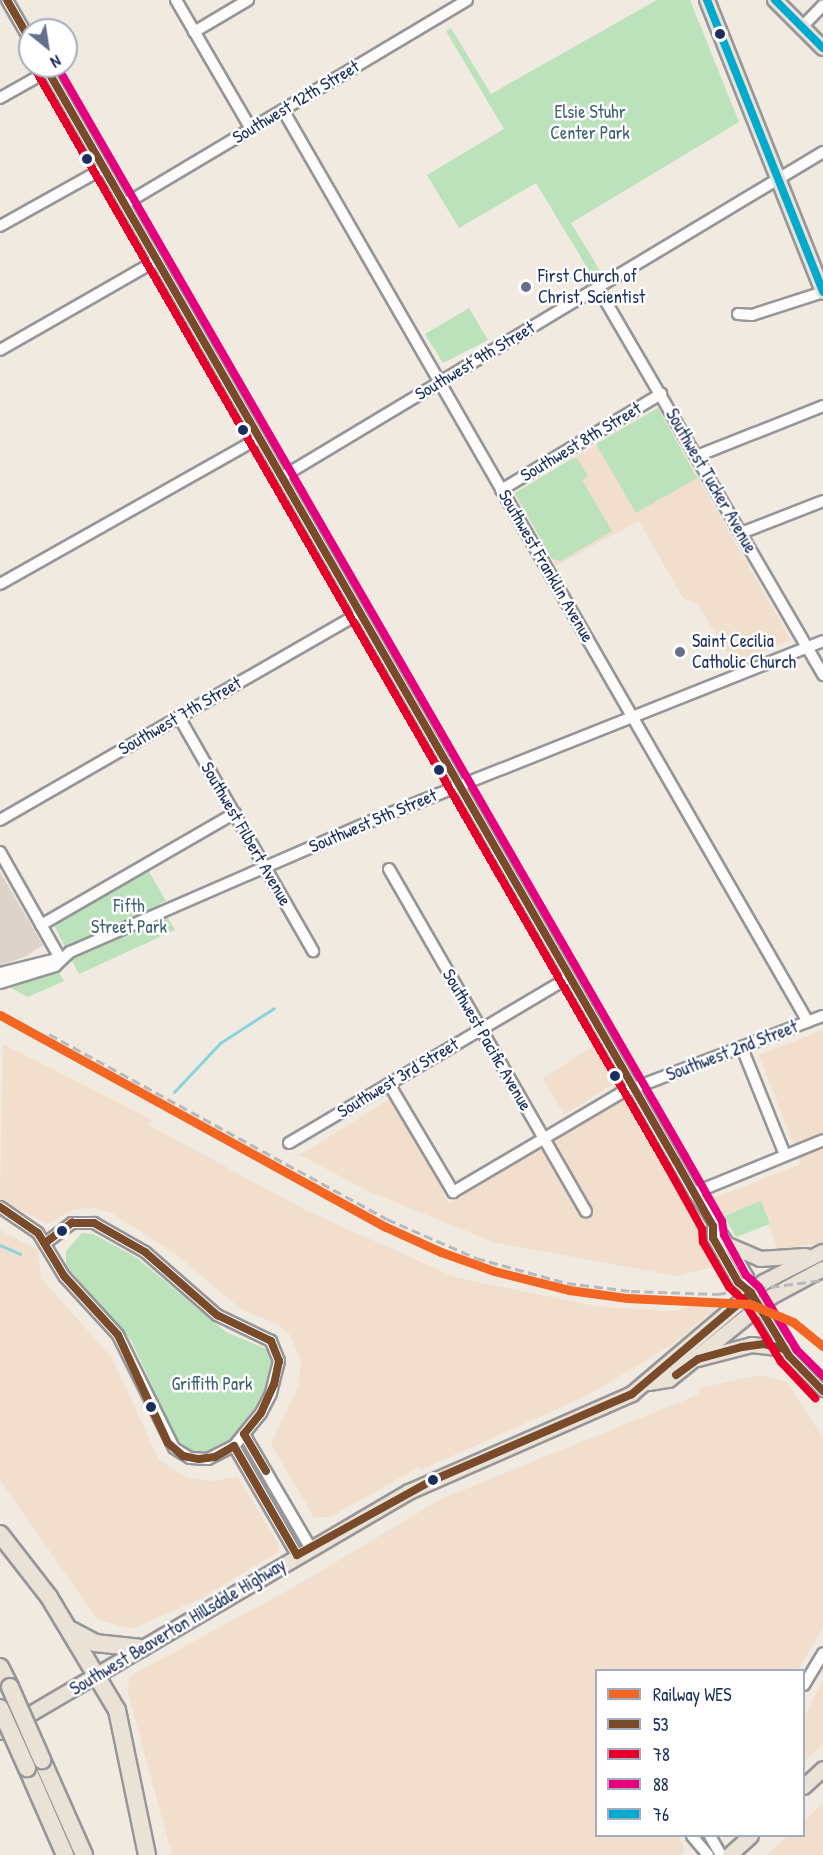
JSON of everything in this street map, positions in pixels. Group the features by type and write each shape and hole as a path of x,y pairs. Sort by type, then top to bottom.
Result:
{"highway":[{"path":"0,1534 70,1630 98,1675 122,1727 147,1855"},
{"path":"70,1630 95,1643 142,1648"},
{"path":"0,1667 10,1687 65,1855"},
{"path":"0,1708 35,1764 84,1855"}],"main road":[{"path":"707,0 823,292"},
{"path":"775,0 823,48"},
{"path":"730,1246 760,1260 817,1254"},
{"name":"Southwest Beaverton Hillsdale Highway","path":"649,1383 660,1367 777,1273 817,1254"},
{"name":"Southwest Beaverton Hillsdale Highway","path":"0,1732 310,1547 431,1481 585,1417 649,1383 669,1380 787,1286 823,1269"},
{"path":"698,1359 752,1345 784,1349"},
{"path":"805,1786 823,1769"},
{"path":"730,1855 750,1837"}],"street":[{"path":"7,0 18,19"},
{"path":"176,0 251,129"},
{"path":"194,32 248,0"},
{"name":"Southwest 12th Street","path":"125,204 468,0"},
{"path":"802,27 823,5"},
{"path":"0,98 31,78"},
{"path":"53,78 712,1226 730,1246 748,1277 751,1293 759,1307 784,1349 823,1391"},
{"name":"Southwest Franklin Avenue","path":"283,110 808,1022"},
{"name":"Southwest 9th Street","path":"282,477 823,152"},
{"path":"0,226 104,168"},
{"path":"0,350 157,260"},
{"name":"Southwest Tucker Avenue","path":"598,288 823,675"},
{"path":"738,314 753,315 823,292"},
{"name":"Southwest 8th Street","path":"501,490 661,394"},
{"path":"697,456 823,406"},
{"path":"0,584 259,438"},
{"path":"741,533 823,501"},
{"name":"Southwest 7th Street","path":"0,820 360,613"},
{"name":"Southwest 5th Street","path":"0,973 60,958 459,785 823,641"},
{"name":"Southwest Filbert Avenue","path":"179,717 313,951"},
{"path":"42,925 235,813"},
{"path":"0,852 60,958"},
{"name":"Southwest Pacific Avenue","path":"389,868 479,1029 586,1211"},
{"name":"Southwest 5th Street","path":"0,983 55,966 60,958"},
{"name":"Southwest 3rd Street","path":"289,1143 570,977"},
{"name":"Southwest 2nd Street","path":"389,1084 453,1192 543,1138 634,1089 823,1016"},
{"path":"742,1048 785,1155"},
{"path":"693,1193 823,1140"},
{"path":"0,1207 25,1222 45,1242 64,1276 122,1341 166,1439 174,1448 190,1458 208,1459 234,1446 266,1403 276,1376 278,1355 272,1341 217,1315 145,1252 94,1223 72,1223 45,1242"},
{"path":"712,1226 713,1239 738,1282 751,1293"},
{"path":"244,1434 310,1547"},
{"path":"234,1446 297,1556"},
{"path":"805,1683 823,1653"},
{"path":"693,1837 708,1855"},
{"path":"711,1837 721,1855"}],"shaded area":[{"path":"658,408 791,640 733,663 697,603 683,598 639,521 556,566 514,494"},
{"path":"0,872 43,945 25,957 0,965"},
{"path":"823,1030 823,1242 778,1250 760,1202 724,1216 714,1198 801,1164 759,1055"},
{"path":"3,1044 153,1120 147,1124 307,1211 457,1278 600,1307 678,1311 691,1305 719,1306 673,1344 588,1395 421,1470 419,1467 330,1517 314,1517 271,1444 298,1387 301,1361 290,1335 275,1323 241,1309 173,1252 111,1213 93,1208 74,1209 47,1224 0,1199"},
{"path":"595,1045 616,1082 564,1115 543,1078"},
{"path":"626,1094 724,1264 677,1276 493,1242 370,1192 300,1155 393,1097 447,1190 443,1193 449,1204"},
{"path":"0,1230 38,1250 41,1278 112,1358 159,1460 187,1478 213,1481 238,1477 279,1545 278,1552 198,1600 131,1629 97,1619 0,1480"},
{"path":"760,1375 787,1382 823,1438 823,1627 799,1669 595,1669 595,1837 678,1837 684,1848 682,1855 172,1855 128,1692 129,1677 301,1583 441,1499 697,1395 700,1388"},
{"path":"823,1680 823,1744 805,1761 805,1716"},
{"path":"823,1803 823,1855 767,1855 787,1837 805,1837 805,1820"}],"green space":[{"name":"Elsie Stuhr Center Park","path":"657,0 690,0 739,122 571,223 602,274 594,279 536,183 459,228 427,175 504,129 446,31 451,28 491,94"},
{"path":"469,308 488,340 443,363 425,334"},
{"path":"658,408 697,478 636,513 596,444"},
{"path":"573,458 577,458 588,476 582,480 612,531 561,561 552,559 515,493"},
{"name":"Fifth Street Park","path":"148,870 166,901 160,904 175,930 79,974 54,925"},
{"name":"Fifth Street Park","path":"48,954 64,981 28,997 0,982"},
{"path":"761,1201 770,1224 736,1237 724,1216"},
{"name":"Griffith Park","path":"82,1233 93,1234 137,1258 226,1332 271,1351 274,1357 269,1391 241,1435 215,1454 193,1452 177,1439 131,1340 66,1266 66,1251"}],"waterway":[{"path":"174,1092 220,1043 274,1008"},
{"path":"0,1245 20,1254"}],"railway":[{"path":"49,1034 387,1219 476,1258 567,1283 631,1291 717,1294 823,1280"}],"rail line":[{"name":"WES","path":"0,1015 386,1227 441,1252 494,1271 569,1290 627,1298 750,1304 793,1322 823,1346"}],"transit line":[{"name":"53","path":"7,0 18,19"},
{"name":"76","path":"707,0 823,292"},
{"name":"76","path":"775,0 823,48"},
{"name":"78","path":"40,78 667,1166 702,1229 703,1242 729,1287 743,1300 781,1362 815,1398"},
{"name":"53","path":"52,78 676,1161 713,1226 713,1238 738,1282 751,1293 789,1356 823,1391"},
{"name":"88","path":"64,78 685,1156 722,1221 724,1235 746,1275 759,1287 797,1350 823,1376"},
{"name":"53","path":"0,1207 38,1233 64,1276 118,1335 168,1443 183,1456 199,1459 215,1457 234,1446 297,1555 431,1481 632,1394 751,1293"},
{"name":"53","path":"45,1243 72,1223 94,1223 145,1252 217,1315 271,1341 279,1361 274,1384 261,1413 244,1434 266,1471"},
{"name":"53","path":"676,1375 698,1359 742,1347 764,1344 784,1349"}],"place":[{"name":"First Church of Christ, Scientist","path":"526,287"},
{"name":"Saint Cecilia Catholic Church","path":"680,652"}]}
